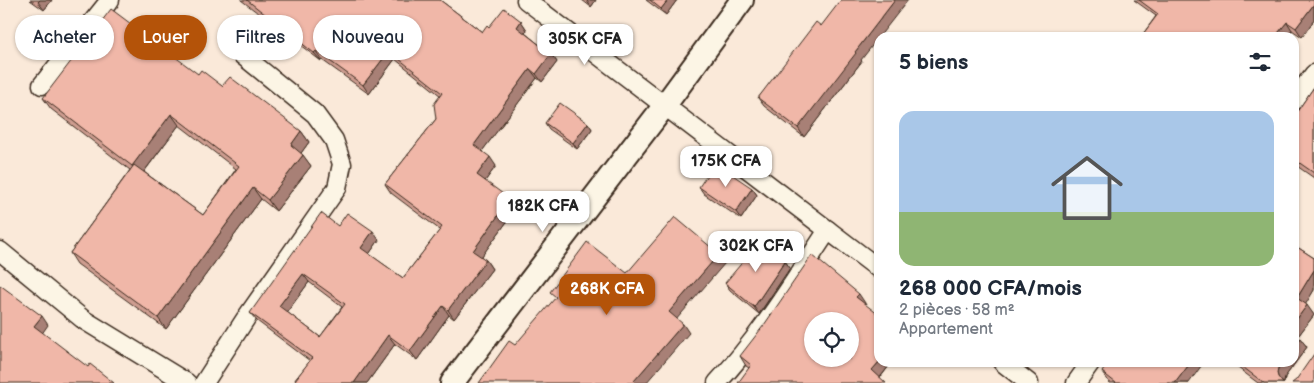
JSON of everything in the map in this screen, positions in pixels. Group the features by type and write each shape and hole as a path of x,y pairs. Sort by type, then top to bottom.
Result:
{"street":[{"path":"42,85 110,0"},
{"path":"526,0 874,265"},
{"path":"452,383 665,105 742,0"},
{"path":"204,383 246,318 337,188 342,164 334,140 315,114 248,60"},
{"path":"1299,94 1314,74"},
{"path":"717,383 779,305 828,230"},
{"path":"0,251 84,320 187,383"},
{"path":"1008,367 1029,383"},
{"path":"1076,383 1087,367"}],"building":[{"path":"247,0 440,0 482,32 487,25 489,27 504,8 521,21 517,27 551,54 536,74 530,69 474,145 490,157 477,175 510,199 473,251 486,260 448,310 443,306 410,351 388,335 354,383 299,383 295,380 312,358 250,313 321,213 338,226 347,213 373,231 361,248 403,278 442,227 385,184 436,119 434,104 442,93 400,60 422,60 422,15 313,15 313,52 303,44 303,15 266,15","holes":["303,274 345,304 320,337 279,306"]},
{"path":"650,0 668,0 661,9"},
{"path":"841,0 895,0 798,128 758,98 816,22 821,26"},
{"path":"1139,0 1314,0 1314,4 1296,28 1287,22 1279,32 1144,32 1158,14"},
{"path":"111,9 124,19 124,60 179,60 198,74 201,70 222,86 230,77 301,131 291,145 303,155 268,200 253,188 158,318 70,253 134,165 203,215 239,166 171,114 132,166 43,98 72,60 114,60 114,15 106,15"},
{"path":"328,60 382,60 363,85"},
{"path":"1314,87 1314,173 1299,162 1299,109"},
{"path":"560,103 588,123 573,143 545,123"},
{"path":"715,163 752,188 736,212 699,187"},
{"path":"675,217 719,254 669,312 683,324 634,381 636,383 479,383 509,341 515,345 556,297 550,292 587,242 627,273"},
{"path":"761,240 785,261 754,307 725,283"},
{"path":"1299,248 1314,258 1314,270 1299,295"},
{"path":"812,255 859,294 856,297 874,311 875,367 872,370 886,383 738,383 751,365 740,356 764,325"},
{"path":"0,285 42,316 34,326 88,367 90,364 114,383 0,383"},
{"path":"1299,299 1307,305 1299,316"},
{"path":"1314,354 1314,383 1292,383 1296,380"},
{"path":"1106,367 1187,367 1175,383 1116,383 1102,372"},
{"path":"1243,367 1279,367 1278,377 1284,383 1264,383"}]}
